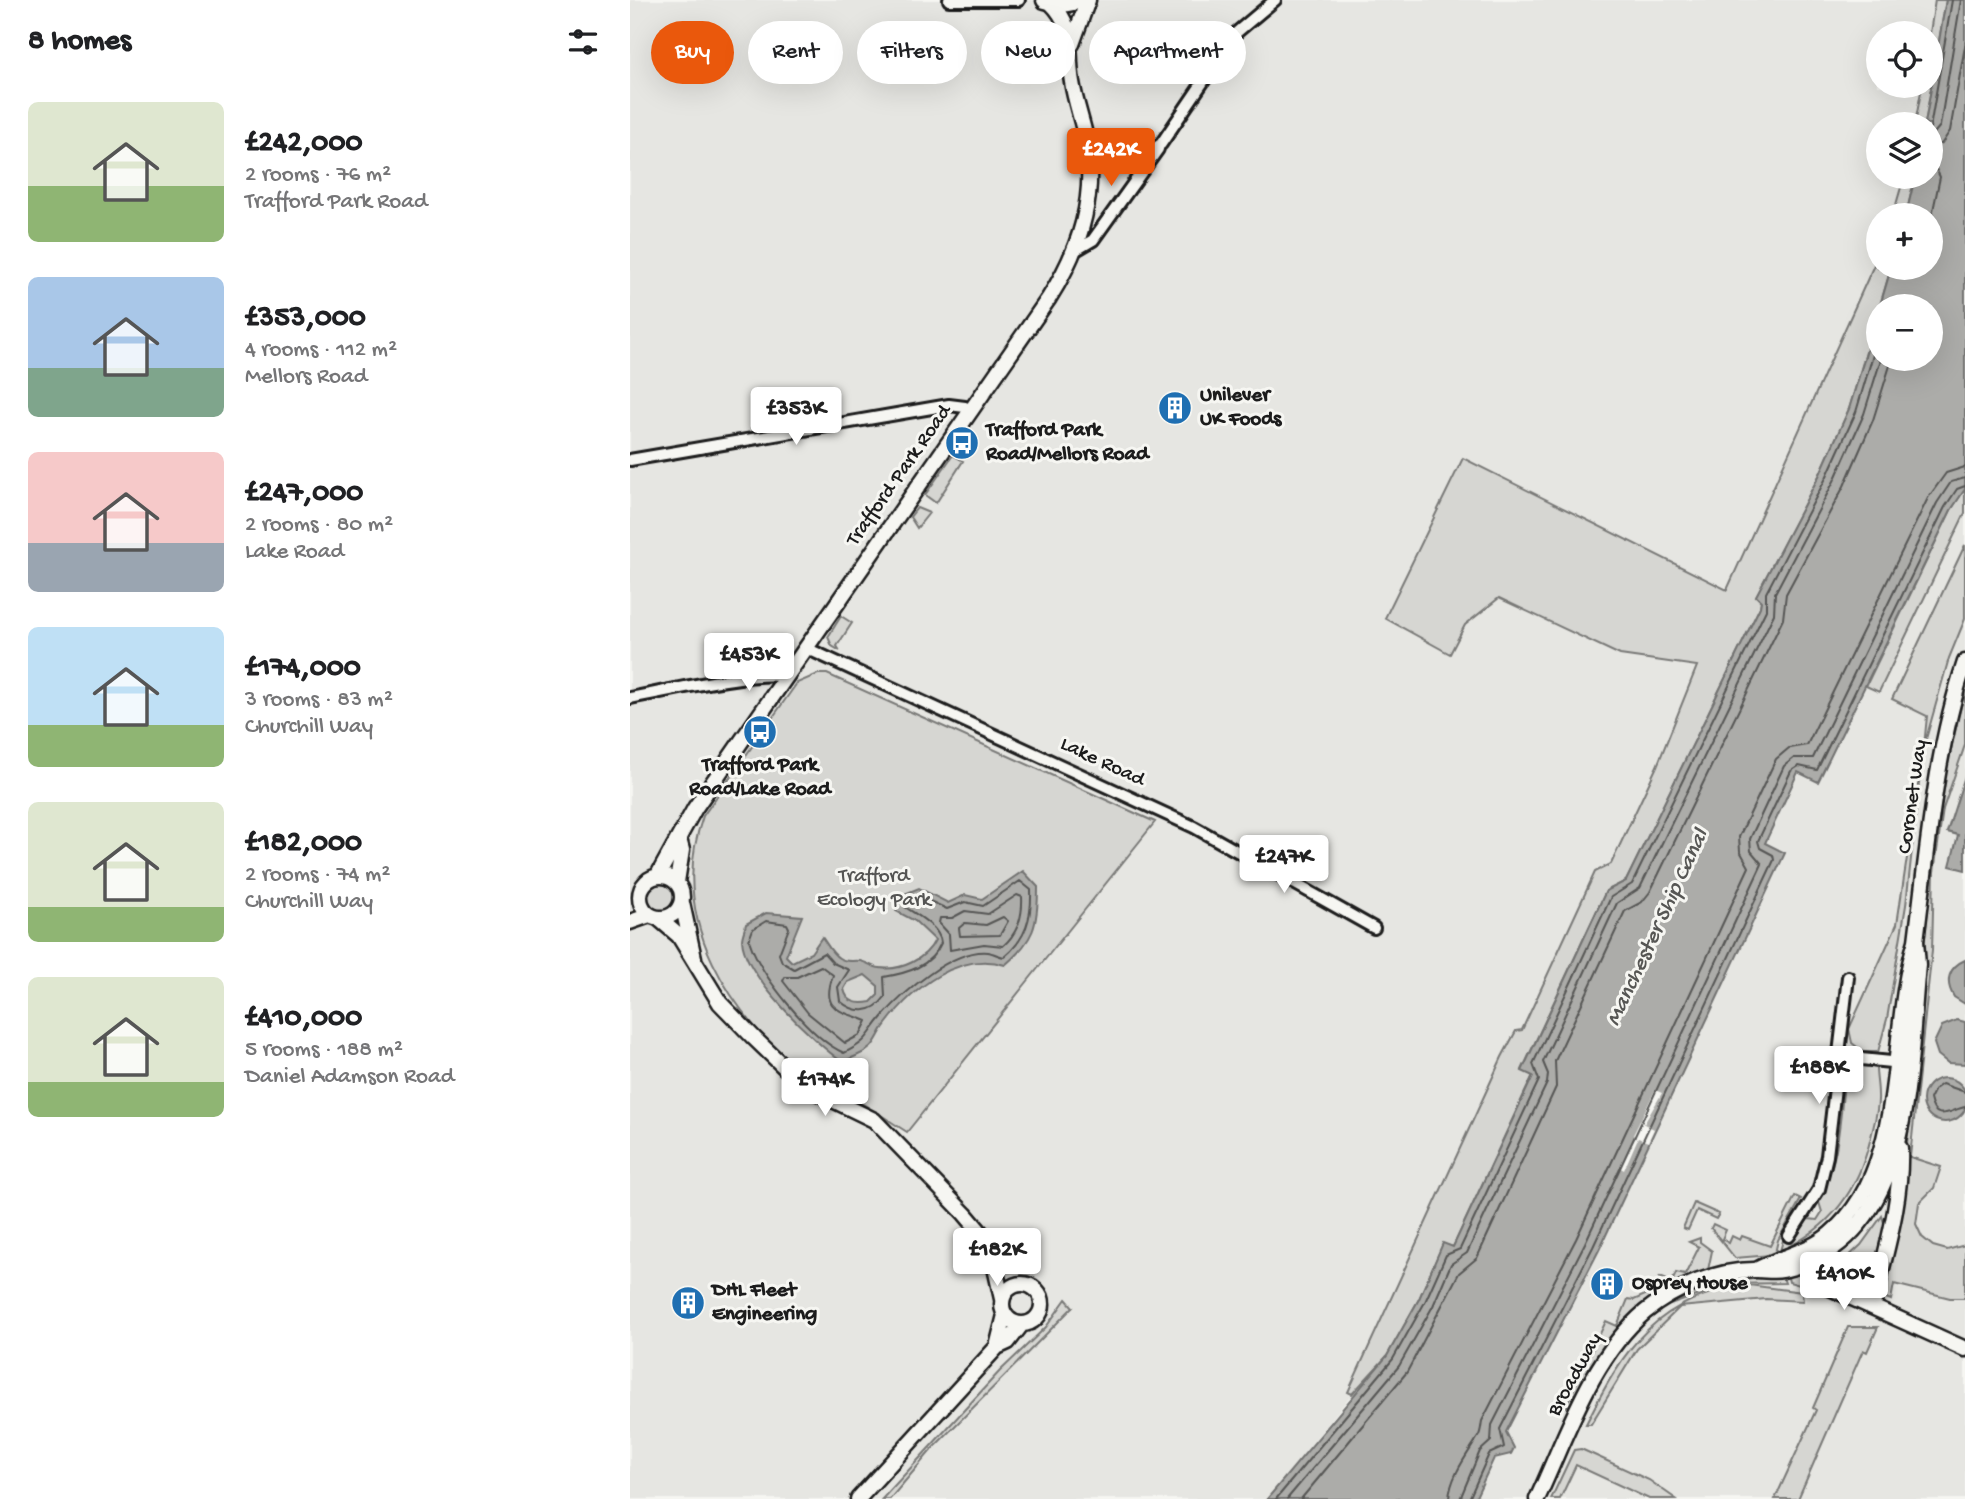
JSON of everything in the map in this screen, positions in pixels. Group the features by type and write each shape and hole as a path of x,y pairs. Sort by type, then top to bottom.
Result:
{"main road":[{"path":"1047,1 1063,4 1086,0"}],"street":[{"path":"949,0 1019,0"},
{"path":"1075,33 1086,0"},
{"name":"Trafford Park Road","path":"658,875 695,808 1049,298 1076,250 1097,235 1237,32 1275,0"},
{"path":"1047,1 1065,21"},
{"path":"1072,84 1089,161 1087,211 1076,250"},
{"path":"1089,161 1135,156 1161,144"},
{"path":"630,460 949,405 965,407 970,412"},
{"name":"Lake Road","path":"806,648 1194,827 1374,928"},
{"name":"Coronet Way","path":"1757,1270 1770,1272 1849,1235 1875,1204 1900,1138 1908,966 1916,941 1939,764 1951,705 1965,662"},
{"path":"630,698 771,674 785,678"},
{"name":"Trafford Park Road","path":"677,882 682,850 679,839"},
{"path":"694,959 682,892 677,882 658,875 643,886 635,904 679,936 720,1003 804,1086 874,1120 974,1224 995,1262 1005,1315 997,1347"},
{"path":"630,922 673,915 682,903"},
{"path":"1790,1236 1819,1189 1827,1156 1841,1057 1848,977"},
{"path":"1841,1057 1902,1063"},
{"name":"Coronet Way","path":"1802,1258 1853,1213 1877,1161 1902,1063"},
{"path":"1873,1305 1893,1220 1900,1163 1900,1138"},
{"path":"1853,1213 1875,1204 1883,1207 1893,1220"},
{"path":"1802,1258 1828,1287 1873,1305 1965,1349"},
{"path":"858,1499 997,1347 1008,1342 1022,1324 1038,1316 1042,1305 1034,1289 1021,1284 995,1262"},
{"name":"Broadway","path":"1537,1499 1594,1379 1629,1327 1660,1301 1694,1283 1757,1270"},
{"path":"1002,1299 1009,1289 1021,1284"},
{"path":"1005,1315 1022,1324"}],"shaded area":[{"path":"630,0 1935,0 1932,21 1866,21 1866,98 1920,98 1917,112 1866,112 1866,189 1901,189 1896,203 1866,203 1867,280 1727,591 1657,766 1611,864 1522,1030 1516,1031 1502,1057 1349,1391 1352,1394 1267,1499 630,1499","holes":["818,674 827,674 1155,822 907,1132 857,1101 810,1082 703,816 797,683"]},
{"path":"1965,489 1965,1499 1475,1499 1495,1458 1511,1454 1514,1448 1506,1432 1784,854 1764,843 1798,772 1819,781 1951,510"}],"green space":[{"path":"1935,0 1946,0 1942,21 1932,21"},
{"path":"1920,98 1929,98 1927,112 1917,112"},
{"path":"1901,189 1912,189 1909,203 1896,203"},
{"path":"1867,280 1887,280 1883,294 1866,294 1866,352 1849,409 1820,474 1756,596 1761,601 1760,607 1626,881 1606,891 1522,1070 1533,1075 1453,1247 1443,1244 1419,1299 1387,1356 1352,1394 1348,1392 1502,1057 1516,1031 1522,1030 1595,872 1611,864 1657,766 1697,666 1620,655 1499,598 1465,625 1450,654 1385,618 1463,458 1727,590"},
{"path":"953,455 963,461 936,503 925,495"},
{"path":"1965,489 1965,513 1879,692 1866,686 1951,510"},
{"path":"917,508 929,513 917,528 910,517"},
{"path":"1965,545 1965,619 1949,658 1924,746 1927,716 1892,699"},
{"path":"841,616 852,623 837,646 840,651 832,646 828,637"},
{"name":"Trafford Ecology Park","path":"818,674 827,674 1155,822 907,1132 857,1101 808,1080 754,1026 731,995 713,963 700,928 693,892 694,855 703,816 797,683"},
{"path":"1965,689 1965,745 1943,809 1934,872 1932,950 1910,1157 1941,1167 1934,1188 1919,1203 1916,1224 1922,1237 1933,1246 1947,1250 1965,1245 1965,1298 1950,1298 1894,1284 1891,1300 1886,1298 1884,1285 1898,1231 1926,927 1943,784"},
{"path":"1921,765 1906,905 1887,1019 1878,1052 1862,1051 1852,1043 1849,1029 1897,924"},
{"path":"661,884 670,888 674,897 670,906 661,910 652,906 648,897 652,888"},
{"path":"1865,1065 1876,1068 1878,1100 1871,1137 1858,1174 1840,1206 1828,1219 1798,1242 1780,1251 1784,1237 1792,1241 1808,1219 1817,1220 1822,1212 1818,1199 1835,1155 1845,1074 1853,1067"},
{"path":"1795,1196 1801,1199 1778,1240 1775,1253 1771,1255 1735,1258 1711,1228 1713,1224 1726,1230 1722,1239 1729,1243 1732,1236 1740,1240 1742,1236 1770,1246"},
{"path":"1694,1203 1719,1214 1716,1219 1697,1210 1688,1230 1683,1228"},
{"path":"1882,1216 1886,1229 1868,1290 1835,1269 1861,1245"},
{"path":"1700,1238 1700,1242 1712,1251 1708,1270 1661,1292 1642,1306 1612,1339 1574,1404 1565,1407 1606,1321 1617,1326 1628,1299 1634,1300 1652,1292 1660,1277 1672,1282 1676,1273 1685,1275 1699,1247 1689,1242"},
{"path":"1796,1272 1811,1279 1803,1286 1789,1282 1787,1273"},
{"path":"1782,1274 1785,1283 1730,1284 1667,1306 1709,1286"},
{"path":"1749,1285 1802,1292 1803,1301 1766,1299 1680,1307 1637,1349 1591,1424 1586,1424 1615,1371 1630,1349 1648,1330 1667,1314 1690,1301 1717,1291"},
{"path":"1066,1299 1073,1307 934,1447 890,1499 882,1499 1000,1371 1046,1327"},
{"path":"1848,1327 1878,1327 1867,1352 1863,1350 1798,1499 1775,1499 1816,1410 1813,1408"},
{"path":"1581,1449 1649,1480 1676,1499 1649,1499 1576,1465 1560,1499 1551,1499 1574,1450"}],"water":[{"name":"Manchester Ship Canal","path":"1946,0 1965,0 1965,489 1951,510 1818,782 1798,772 1765,843 1785,853 1599,1250 1506,1432 1514,1448 1511,1454 1494,1458 1475,1499 1267,1499 1387,1356 1419,1299 1443,1243 1453,1247 1533,1076 1522,1071 1606,891 1626,881 1760,607 1761,601 1756,596 1820,474 1849,409 1866,353 1866,371 1943,371 1943,294 1883,294 1888,280 1943,280 1943,203 1909,203 1912,189 1943,189 1943,112 1927,112 1929,98 1943,98 1942,21"},
{"path":"1965,776 1965,870 1950,866 1958,835 1947,832"},
{"path":"1023,871 1038,887 1035,922 1022,948 1005,965 971,963 938,976 909,998 871,1047 842,1062 815,1040 767,989 746,955 742,940 746,924 766,913 802,916 786,956 792,962 811,953 822,937 842,960 863,962 877,968 896,968 926,953 935,940 915,921 896,911 897,897 919,888 948,903 965,895 982,899","holes":["865,975 878,986 878,995 867,1003 851,1000 844,989 848,982"]},
{"path":"1965,960 1965,1004 1954,997 1949,980 1955,966"},
{"path":"1957,1020 1965,1022 1965,1064 1948,1063 1938,1055 1934,1043 1942,1026"},
{"path":"1945,1078 1961,1084 1966,1104 1961,1116 1945,1122 1929,1116 1923,1100 1929,1084"}],"pier":[{"path":"1655,1090 1662,1093 1644,1124 1654,1129 1648,1142 1638,1138 1624,1170 1619,1167 1636,1137 1633,1135"}],"place":[{"name":"Unilever UK Foods","path":"1175,408"},
{"name":"Trafford Park Road/Mellors Road","path":"962,443"},
{"name":"Trafford Park Road/Lake Road","path":"760,732"},
{"name":"Osprey House","path":"1607,1284"},
{"name":"DHL Fleet Engineering","path":"688,1303"}]}
